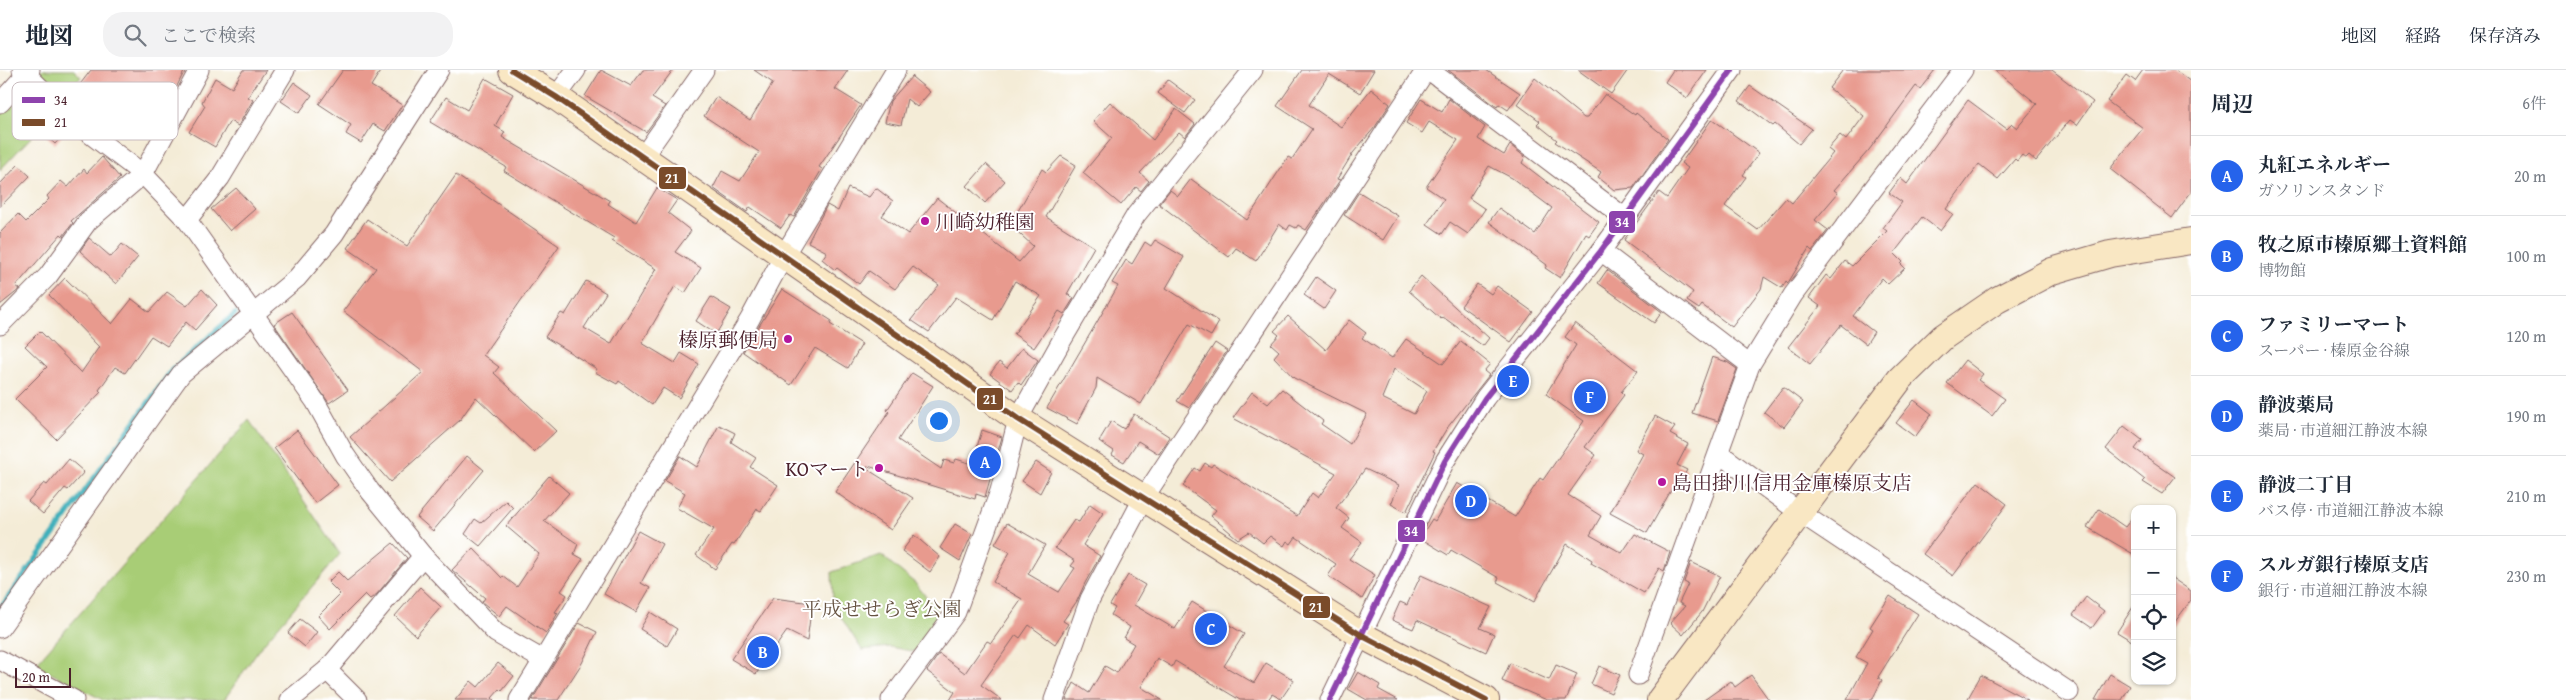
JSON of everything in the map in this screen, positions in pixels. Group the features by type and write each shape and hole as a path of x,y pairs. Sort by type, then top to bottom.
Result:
{"main road":[{"path":"512,70 556,97 1018,419 1361,635 1486,700"},
{"path":"1660,700 1900,379 1943,337 1997,300 2052,271 2110,254 2191,241"}],"street":[{"path":"178,109 199,70"},
{"path":"187,220 220,178 285,70"},
{"path":"0,628 181,374 297,278 334,234 439,70"},
{"path":"556,97 576,70"},
{"path":"642,158 704,70"},
{"path":"520,700 750,319 783,257 896,70"},
{"path":"891,700 956,612 1000,491 1018,419 1136,215 1253,70"},
{"path":"1054,700 1090,599 1143,499 1428,70 1625,218"},
{"path":"1330,700 1445,461 1485,398 1625,218 1732,70"},
{"path":"1638,675 1720,454 1750,365 1793,295 1963,70"},
{"path":"18,82 26,72 36,82"},
{"path":"0,103 12,89"},
{"path":"98,140 143,174 187,220 252,316 315,401 345,455 370,491 423,556 496,633 543,660"},
{"path":"0,325 48,276 88,221 143,174 161,140"},
{"path":"1600,251 1750,365"},
{"path":"1720,454 1799,512 2069,692"},
{"path":"290,700 327,670 423,556"},
{"path":"1,662 74,700"},
{"path":"327,670 357,700"}],"green space":[{"path":"37,70 74,70 81,77 77,82 40,82 31,75"},
{"path":"12,101 12,140 28,140 0,170 0,113"},
{"path":"249,420 340,554 259,649 224,700 103,700 35,665"},
{"name":"平成せせらぎ公園","path":"881,555 916,584 941,616 916,652 890,647 862,650 833,605 832,572"}],"building":[{"path":"91,70 185,70 178,84 178,82 82,82"},
{"path":"243,70 266,70 248,97 253,100 238,126 230,121 215,147 189,132 205,106 202,102 215,78 232,88"},
{"path":"343,70 381,70 371,86 402,105 385,131 373,124 361,143 346,134 351,125 319,104"},
{"path":"601,70 631,86 643,70 673,70 652,98 665,106 646,132 585,96"},
{"path":"754,70 848,70 835,89 861,105 819,167 822,169 794,217 790,215 781,228 750,207 747,212 713,188 722,171 740,181 759,152 704,116 716,97 750,120 773,83"},
{"path":"1302,70 1374,70 1360,93 1329,74 1309,105 1341,127 1371,89 1390,104 1375,127 1353,153 1337,179 1340,180 1306,230 1298,225 1296,228 1290,225 1287,230 1279,224 1256,261 1236,248 1229,257 1159,204 1170,190 1178,196 1191,179 1247,220 1288,157 1292,159 1312,129 1277,106"},
{"path":"1448,70 1486,70 1520,93 1508,110 1499,104 1497,107"},
{"path":"1578,70 1628,70 1611,94"},
{"path":"1673,70 1707,70 1687,98 1665,82"},
{"path":"1843,70 1935,70 1920,89 1916,86 1869,150 1834,190 1838,193 1815,220 1828,230 1812,251 1809,248 1788,283 1786,281 1782,288 1764,277 1761,289 1732,327 1702,305 1699,309 1687,301 1693,292 1624,240 1659,192 1667,198 1688,168 1681,163 1712,119 1759,153 1743,175 1746,177 1725,206 1758,230 1786,198 1792,203 1833,153 1828,149 1840,135 1846,140 1864,116 1829,88"},
{"path":"1995,70 2052,70 2093,102 2077,125 2070,120 2036,161 2029,155 2026,158 2022,155 2017,161 2015,159 1998,179 1979,164 1946,209 1953,214 1940,231 1922,217 1894,253 1903,262 1901,264 1905,268 1888,284 1882,278 1853,316 1874,332 1866,344 1841,325 1810,364 1788,347 1820,306 1809,298 1826,275 1831,279 1845,261 1852,266 1887,231 1883,228 1902,202 1889,193 1900,178 1907,184 1968,100 2007,129 2012,124 2017,128 2037,104"},
{"path":"2143,70 2175,70 2191,82 2191,192 2172,218 2110,169 2143,128 2107,101 2127,75 2135,81"},
{"path":"913,75 912,77 930,92 917,107 907,99 901,125 885,122 890,101"},
{"path":"485,78 513,94 495,126 505,132 502,137 610,201 608,204 636,222 657,188 677,200 668,213 691,231 675,252 701,268 685,293 675,286 642,343 675,363 681,353 699,364 679,398 663,388 652,405 619,381 617,384 595,372 597,369 545,337 561,313 565,315 586,281 606,293 584,328 611,344 656,269 612,241 614,238 504,171 506,167 430,122 446,97 467,110"},
{"path":"1535,78 1584,118 1587,118 1605,94 1635,115 1636,113 1668,139 1633,188 1614,190 1598,177 1601,172 1555,142 1557,140 1537,124 1540,121 1517,104"},
{"path":"1168,80 1195,100 1185,113 1158,93"},
{"path":"294,82 312,95 299,113 281,101"},
{"path":"1750,86 1812,129 1799,144 1775,124 1773,126 1739,101"},
{"path":"1421,99 1442,112 1449,99 1485,127 1478,139 1504,155 1510,145 1525,157 1522,163 1599,222 1589,236 1586,234 1560,278 1545,268 1547,265 1489,222 1499,208 1535,234 1552,208 1512,178 1489,166 1469,198 1485,209 1468,234 1450,222 1442,234 1427,224 1444,199 1426,187 1458,140 1429,122 1422,133 1406,123"},
{"path":"1110,102 1153,140 1176,109 1195,124 1185,137 1179,132 1140,173 1149,181 1141,191 1136,187 1121,205 1083,173 1112,138 1093,121"},
{"path":"1061,156 1076,165 1046,217 1094,247 1067,294 1074,298 1064,314 1059,311 1034,348 1014,334 1041,296 1015,281 993,320 956,297 929,332 911,320 939,285 913,267 895,289 869,271 859,284 837,268 835,270 822,259 827,252 808,242 827,205 838,211 848,188 869,197 876,188 893,201 882,216 908,234 937,198 1019,262 1033,246 1010,225 1042,169 1046,172"},
{"path":"102,157 120,178 71,221 73,223 63,236 61,234 16,286 20,289 0,305 0,233 18,214 26,222 49,199 47,196 61,181 68,187 84,169 87,173"},
{"path":"986,164 1005,181 985,203 967,186"},
{"path":"18,165 30,176 0,207 0,184"},
{"path":"456,175 559,246 483,355 499,367 494,373 556,431 534,452 476,397 460,420 390,482 350,437 423,372 343,311 376,268 347,248 367,219 407,246"},
{"path":"236,188 255,209 230,231 211,209"},
{"path":"1359,192 1398,216 1383,240 1344,215"},
{"path":"89,238 111,257 122,244 138,257 116,284 80,251"},
{"path":"1155,240 1184,257 1166,288 1219,322 1211,336 1189,324 1141,404 1097,378 1096,388 1077,424 1047,408 1118,286 1112,283 1126,260 1132,264 1145,242 1151,246"},
{"path":"1607,270 1662,312 1654,323 1598,283"},
{"path":"1421,276 1489,338 1483,346 1443,317 1441,319 1409,291"},
{"path":"1316,277 1336,291 1324,309 1304,295"},
{"path":"65,278 112,324 132,299 149,312 167,292 187,306 202,289 217,305 195,330 186,322 167,346 151,336 125,373 115,367 99,390 101,392 56,439 15,399 47,367 25,346 40,331 81,373 99,347 49,295"},
{"path":"1477,284 1491,294 1497,286 1533,312 1511,342 1461,306"},
{"path":"782,289 832,321 830,324 862,344 848,368 815,348 791,385 743,352"},
{"path":"711,297 731,309 716,334 696,321"},
{"path":"292,312 348,390 329,403 274,324"},
{"path":"1288,316 1326,350 1349,320 1366,333 1362,338 1392,358 1406,339 1443,364 1461,341 1490,364 1484,371 1489,375 1447,428 1433,451 1435,452 1406,512 1391,504 1399,485 1365,469 1336,508 1349,518 1342,528 1362,542 1349,559 1375,575 1362,599 1328,576 1336,564 1296,537 1291,544 1287,541 1284,546 1270,536 1263,543 1249,532 1238,539 1211,516 1216,510 1183,486 1195,468 1200,471 1205,463 1211,467 1213,464 1297,516 1312,493 1318,498 1336,473 1233,418 1252,392 1268,404 1282,389 1323,421 1321,424 1350,444 1367,414 1294,378 1274,357 1279,351 1271,344 1279,335 1274,331","holes":["1394,369 1427,391 1414,414 1382,398"]},
{"path":"1575,323 1638,371 1621,392 1624,395 1585,447 1596,455 1568,495 1601,516 1590,535 1622,553 1635,534 1670,552 1664,571 1659,568 1644,593 1591,563 1592,560 1567,544 1534,602 1497,582 1499,578 1451,550 1448,555 1420,538 1432,519 1435,521 1457,483 1515,517 1540,478 1543,480 1584,421 1546,394 1576,345 1565,337"},
{"path":"1215,343 1227,351 1189,408 1177,401"},
{"path":"1022,348 1038,360 1021,385 1018,382 1012,390 990,374 999,362 1007,368"},
{"path":"1712,357 1727,362 1737,369 1718,421 1692,413"},
{"path":"1965,360 1983,374 1978,380 2005,399 1992,416 1947,383"},
{"path":"912,373 933,386 898,440 941,469 944,460 954,463 956,459 972,464 982,430 1002,437 985,497 976,494 975,499 868,466 867,469 913,498 891,530 835,492 889,412 887,410"},
{"path":"1783,387 1803,402 1784,427 1764,412"},
{"path":"1914,400 1932,414 1915,437 1896,423"},
{"path":"1134,414 1170,437 1159,454 1138,441 1124,462 1112,455 1114,451 1099,441 1111,421 1124,429"},
{"path":"1655,416 1675,427 1670,434 1688,444 1677,465 1687,470 1678,486 1674,485 1647,533 1610,513 1643,454 1636,450"},
{"path":"719,425 735,433 731,442 756,458 750,467 778,485 761,511 757,509 734,545 732,544 715,569 696,555 714,529 677,508 685,493 665,481 680,456 697,467"},
{"path":"2124,426 2142,440 2135,449 2175,477 2162,494 2143,482 2145,480 2106,449"},
{"path":"297,430 338,485 315,503 274,448"},
{"path":"467,456 484,470 433,531 417,517"},
{"path":"69,459 84,472 68,490 65,488 43,514 28,501 44,483 47,485"},
{"path":"1036,462 1051,472 1040,493 1022,481"},
{"path":"549,476 569,493 544,521 578,544 574,554 583,559 561,591 567,595 555,612 558,613 546,633 507,606 499,616 482,602 485,598 452,570 473,548 502,578 503,576 517,587 539,554 506,526"},
{"path":"1978,482 2007,504 1953,576 1923,554"},
{"path":"506,501 513,508 480,546 465,534 475,519 481,523"},
{"path":"1090,504 1103,513 1083,545 1100,556 1077,601 1063,621 1068,624 1055,644 1029,625 1020,638 1016,635 981,685 1002,700 950,700 955,692 927,671 939,654 965,673 987,641 991,643 1022,599 993,582 1010,552 995,544 1007,523 1045,545 1028,574 1059,592 1075,568 1071,566 1075,561 1055,548 1074,520 1079,522"},
{"path":"2099,509 2125,527 2131,519 2131,553 2087,527"},
{"path":"955,524 972,534 960,561 940,548"},
{"path":"638,531 662,544 641,583 650,588 636,612 604,594"},
{"path":"914,535 940,557 930,572 902,551"},
{"path":"393,543 407,558 377,594 370,599 365,594 330,629 318,616 340,594 328,582 338,572 347,581"},
{"path":"1691,562 1720,576 1702,612 1683,635 1670,623 1685,606 1679,603 1688,584 1684,582"},
{"path":"1128,575 1145,585 1134,605 1175,629 1192,602 1244,634 1224,666 1254,683 1266,663 1294,680 1281,699 1272,694 1268,700 1240,700 1175,661 1172,667 1157,658 1141,687 1162,700 1066,700 1074,683 1089,693 1105,666 1117,673 1134,644 1124,638 1130,627 1111,615 1115,608 1110,605"},
{"path":"1421,575 1491,607 1480,628 1494,634 1486,652 1417,620 1413,629 1392,620 1400,602 1407,605"},
{"path":"2176,581 2191,591 2191,600 2176,621"},
{"path":"420,587 441,607 416,636 395,616"},
{"path":"1890,596 1918,614 1878,677 1882,680 1872,700 1847,700 1867,663 1856,657 1873,629 1870,627"},
{"path":"2086,597 2104,611 2092,628 2073,615"},
{"path":"773,598 812,603 807,641 787,631 756,674 731,659"},
{"path":"2131,610 2131,641 2117,632"},
{"path":"650,612 677,629 667,646 640,629"},
{"path":"300,619 317,632 305,647 288,633"},
{"path":"579,623 597,632 582,663 558,700 532,700"},
{"path":"498,663 514,676 502,691 500,689 492,698 494,700 455,700 471,681 478,687"},
{"path":"1510,663 1549,680 1556,665 1577,674 1566,700 1547,700 1502,681"},
{"path":"1599,666 1620,675 1611,693 1591,684"},
{"path":"1358,672 1380,685 1378,689 1398,700 1367,700 1348,689"},
{"path":"2110,674 2130,686 2122,700 2095,700"},
{"path":"1751,675 1769,700 1704,700 1731,681 1735,687"},
{"path":"1981,675 2028,700 1967,700"}],"waterway":[{"path":"0,609 172,370 235,314"}],"transit line":[{"name":"21","path":"512,70 556,97 1018,419 1361,635 1486,700"},
{"name":"34","path":"1330,700 1445,461 1485,398 1601,251 1732,70"}],"place":[{"name":"川崎幼稚園","path":"925,221"},
{"name":"榛原郵便局","path":"788,339"},
{"name":"静波二丁目","path":"1513,381"},
{"name":"スルガ銀行榛原支店","path":"1590,397"},
{"name":"丸紅エネルギー","path":"985,462"},
{"name":"KOマート","path":"879,468"},
{"name":"島田掛川信用金庫榛原支店","path":"1662,482"},
{"name":"静波薬局","path":"1471,501"},
{"name":"ファミリーマート","path":"1211,629"},
{"name":"牧之原市榛原郷土資料館","path":"763,652"}]}
